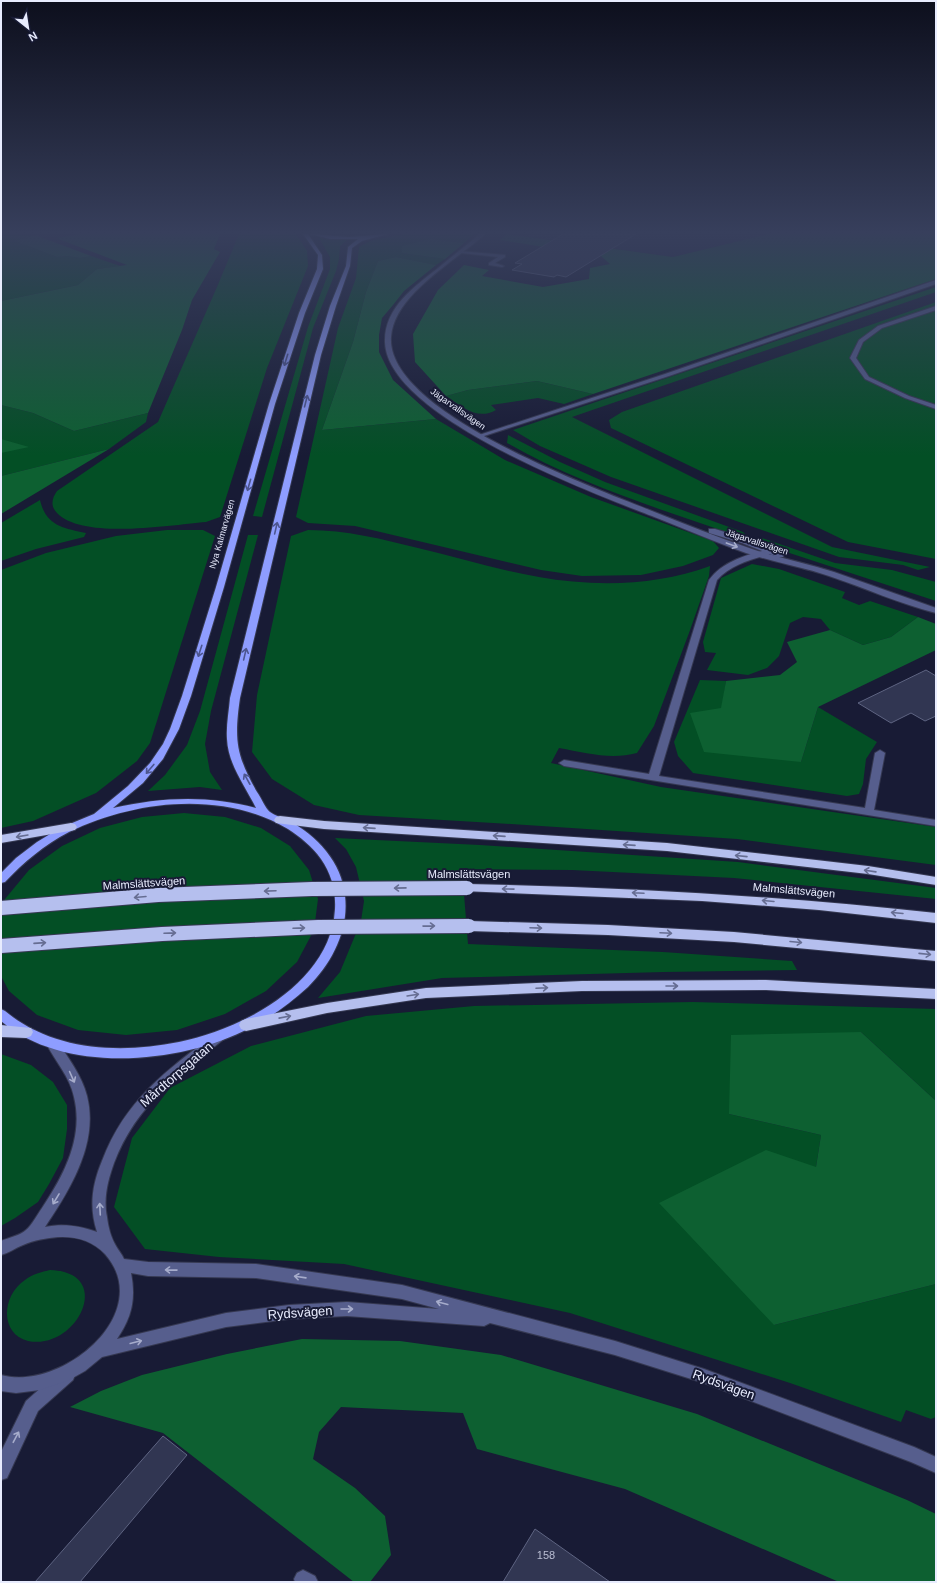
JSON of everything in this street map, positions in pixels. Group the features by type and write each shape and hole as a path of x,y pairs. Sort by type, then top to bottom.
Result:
{"highway":[{"path":"280,820 331,825 668,848 868,870 936,881"},
{"path":"1,839 71,827"},
{"name":"Malmslättsvägen","path":"1,908 181,894 312,889 467,888 597,890 726,898 936,918"},
{"path":"1,946 162,934 318,927 469,926 608,930 734,937 936,956"},
{"path":"246,1025 327,1008 426,993 582,986 766,985 936,994"},
{"path":"1,1031 26,1032"}],"main road":[{"name":"Nya Kalmarvägen","path":"96,817 147,773 160,756 174,730 216,600 259,446 288,354 305,308"},
{"path":"265,814 238,763 232,746 231,732 235,698 316,363 332,308"},
{"name":"Nya Kalmarvägen","path":"1,879 27,854 71,827 96,817 139,806 183,801 226,804 265,814 280,820 300,832 317,846 330,863 338,882 341,902 339,924 331,946 321,962 299,989 275,1008 246,1025 220,1036 177,1048 134,1053 91,1052 52,1043 26,1032 1,1014"}],"street":[{"name":"Jägarvallsvägen","path":"398,308 391,320 388,340 393,361 408,383 431,404 479,436 543,469 719,540 760,554 831,574"},
{"path":"479,436 667,375 861,308"},
{"path":"936,308 880,327 861,341 853,358 867,378 936,407"},
{"name":"Jägarvallsvägen","path":"657,515 745,541 831,574 936,611"},
{"path":"653,778 713,580 716,575 728,567 770,551"},
{"path":"869,812 880,753"},
{"path":"564,763 936,823"},
{"name":"Mårdtorpsgatan","path":"109,1247 99,1212 101,1183 118,1135 132,1113 152,1091 220,1036"},
{"path":"31,1235 64,1185 83,1137 84,1116 80,1096 67,1068 52,1043"},
{"path":"1,1248 31,1235 59,1230 87,1234 99,1239 109,1247 122,1265 127,1279 127,1295 124,1310 118,1325 98,1352 72,1371 32,1406 10,1448 1,1472"},
{"name":"Rydsvägen","path":"122,1265 148,1269 256,1271 402,1292 615,1348 704,1376 914,1455 936,1465"},
{"name":"Rydsvägen","path":"98,1352 226,1320 288,1312 347,1309 506,1320"},
{"path":"1,1383 21,1386 37,1384 54,1379 72,1371"}],"green space":[{"path":"1,308 189,308 182,330 148,413 74,431 33,413 1,405"},
{"path":"208,308 291,308 267,368 220,517 206,522 150,528 106,529 86,526 69,521 57,513 53,508 52,502 57,491 158,422"},
{"path":"315,308 321,308 313,328 262,517 253,516 308,327"},
{"path":"345,308 362,308 353,342 322,430 436,419 505,460 591,497 713,541 719,548 713,555 683,566 641,575 582,576 541,570 355,526 308,523 296,517 338,328"},
{"path":"362,308 391,308 382,318 379,335 379,352 393,380 436,419 322,430 353,342"},
{"path":"428,308 850,308 593,394 537,381 468,390 446,396 415,362 413,334"},
{"path":"874,308 890,308 572,417 832,547 930,567 918,570 903,565 839,557 611,477 540,446 513,430"},
{"path":"919,308 936,308 936,559 848,542 611,428 609,420 622,412"},
{"path":"537,381 593,394 564,404 538,398 491,405 496,410 482,414 464,408 446,396 468,390"},
{"path":"1,405 33,413 74,431 148,413 146,422 109,449 1,476"},
{"path":"508,435 560,462 605,482 745,534 743,536 738,536 649,506 562,471 507,443"},
{"path":"1,439 29,447 1,453"},
{"path":"109,449 1,514 1,476"},
{"path":"40,500 46,515 51,521 63,527 86,533 84,537 36,549 1,561 1,523"},
{"path":"167,530 203,530 215,536 150,743 137,761 96,793 33,821 1,828 1,570 46,553 116,536"},
{"path":"308,530 322,530 364,536 524,574 582,582 625,583 647,581 689,573 710,566 709,576 654,726 637,753 608,756 559,748 551,763 661,787 936,827 936,865 737,839 359,815 314,805 272,779 252,752 257,695 291,536"},
{"path":"248,535 258,535 211,711 205,744 210,772 222,790 200,787 148,791 165,775 187,745 200,711"},
{"path":"762,538 835,563 892,570 936,582 936,601 753,541"},
{"path":"752,564 779,569 845,592 842,598 859,605 870,601 918,617 891,637 863,645 830,630 821,619 803,617 790,623 779,656 767,668 748,675 707,670 716,653 705,652 703,642 721,578"},
{"path":"918,617 936,624 936,650 818,707 801,762 704,752 690,713 721,708 726,681 780,675 797,662 787,642 830,630 863,645 891,637"},
{"path":"700,680 726,681 722,708 801,762 818,707 877,742 866,759 863,784 859,794 847,796 693,773 678,756 674,742"},
{"path":"184,813 225,817 261,828 290,846 309,870 318,899 314,930 297,962 266,991 225,1014 177,1030 126,1035 78,1030 37,1015 9,991 1,976 1,910 5,899 29,870 62,846 100,828 142,817"},
{"path":"335,838 480,845 738,862 936,888 936,899 734,878 572,870 462,869 468,944 663,952 792,961 797,970 442,978 318,998 340,972 361,921 364,901 356,867 346,849"},
{"path":"693,1002 936,1009 936,1101 861,1032 729,1114 821,1135 816,1167 774,1325 936,1284 936,1417 931,1419 906,1410 901,1422 790,1383 570,1313 344,1264 219,1257 145,1249 114,1207 132,1138 170,1088 251,1046 366,1016 474,1006"},
{"path":"861,1032 936,1101 936,1284 774,1325 659,1203 766,1150 816,1167 821,1135 729,1114 731,1035"},
{"path":"1,1054 31,1065 53,1082 67,1105 67,1129 63,1158 38,1202 1,1226"},
{"path":"50,1270 70,1274 81,1283 85,1296 82,1310 74,1323 61,1334 46,1341 28,1341 19,1337 12,1331 8,1323 8,1304 11,1295 25,1280 40,1272"},
{"path":"302,1339 400,1341 501,1355 697,1414 907,1500 936,1514 936,1582 839,1582 625,1489 477,1449 463,1413 341,1407 319,1432 313,1459 355,1488 385,1516 391,1555 370,1582 354,1582 163,1433 70,1407 101,1391 142,1375 227,1354"}],"building":[{"path":"926,670 936,676 936,716 925,721 911,713 891,723 858,703"},
{"path":"163,1436 187,1455 80,1582 35,1582"},
{"path":"535,1529 610,1582 503,1582"}]}
